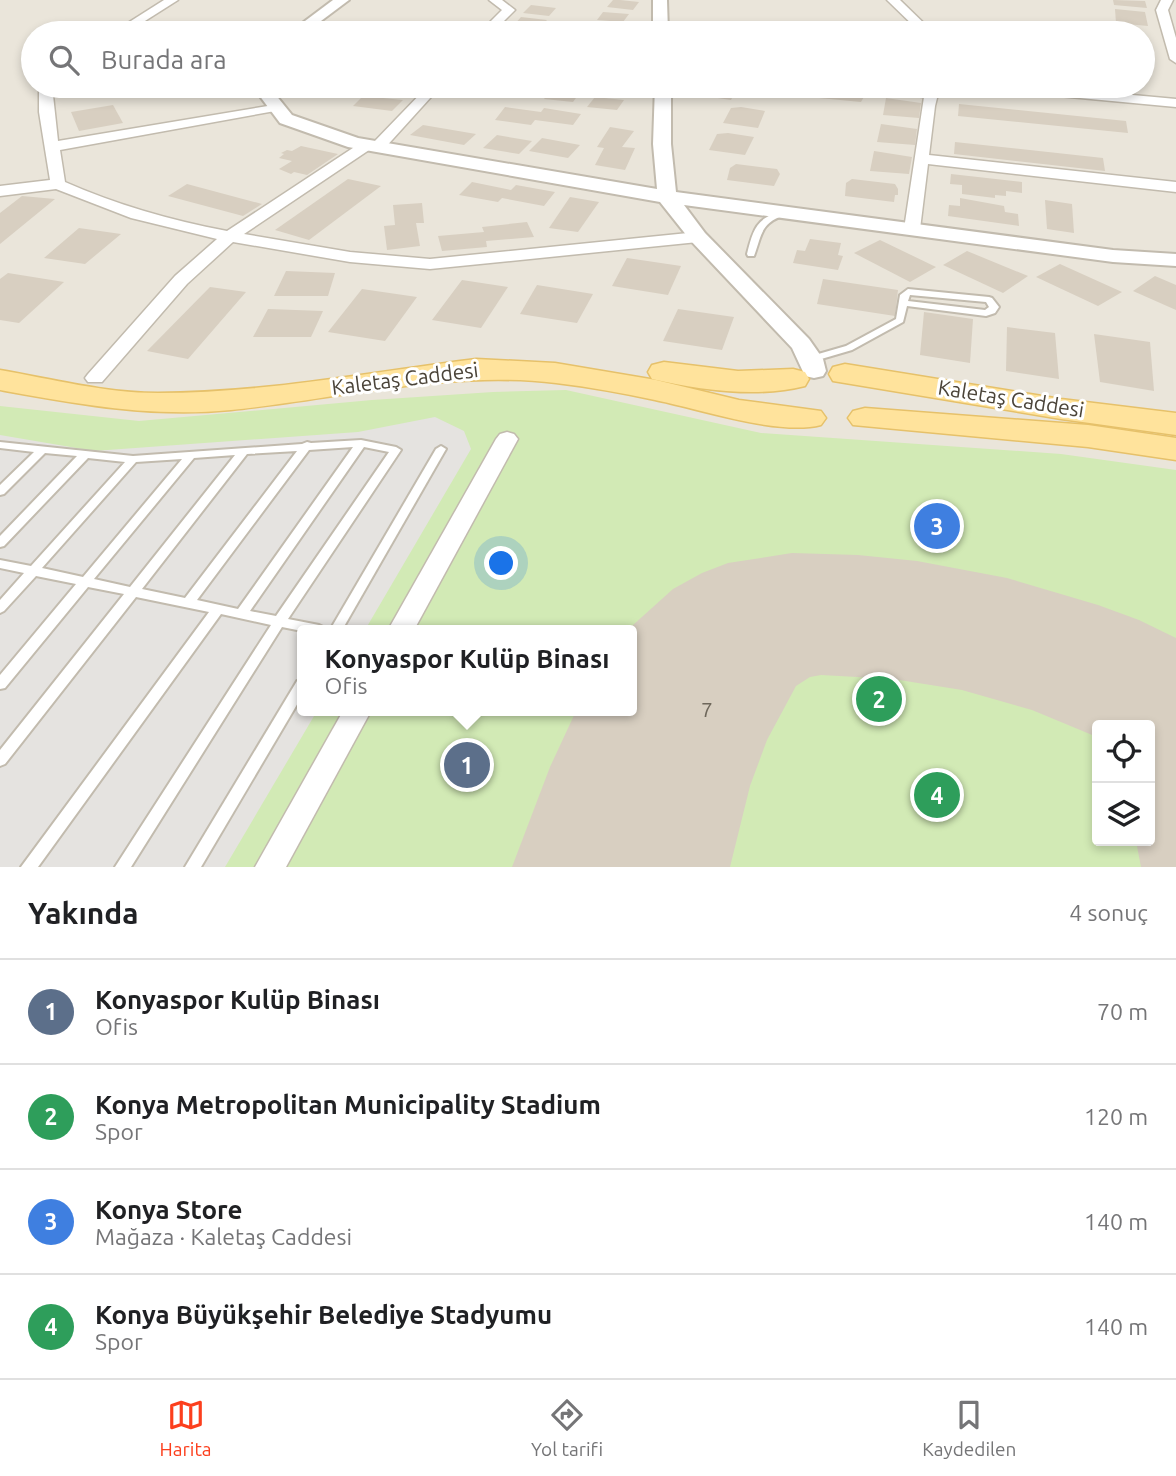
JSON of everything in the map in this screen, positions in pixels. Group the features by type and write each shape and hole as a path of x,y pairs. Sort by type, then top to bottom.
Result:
{"main road":[{"name":"Kaletaş Caddesi","path":"2,379 94,378 139,384 176,385 257,380 494,354 565,357 738,381 816,371 1176,424"},
{"name":"Kaletaş Caddesi","path":"2,379 100,398 156,403 229,400 476,369 555,373 656,390 739,410 839,424 865,418 1088,436 1176,449"},
{"path":"809,418 789,404 785,395 787,386 816,371 869,386 877,403 874,411 865,418"}],"street":[{"path":"138,21 172,0"},
{"path":"313,21 342,0"},
{"path":"495,0 509,10 498,21"},
{"path":"660,0 661,21"},
{"path":"893,0 915,21"},
{"path":"1167,0 1162,10 1176,59"},
{"path":"45,98 58,184"},
{"path":"269,98 286,119 303,127 372,146 667,197 1113,257 1176,260"},
{"path":"94,378 181,280 230,236 372,146 422,98"},
{"path":"663,98 662,144 667,197 698,237 800,344 816,371"},
{"path":"912,229 932,98"},
{"path":"1123,98 1176,103"},
{"path":"52,147 275,107"},
{"path":"922,159 1176,187"},
{"path":"0,191 58,184 119,212 169,225 356,259 430,264 698,237"},
{"path":"404,625 507,439"},
{"path":"270,867 354,716"}],"lane":[{"path":"751,254 759,226 767,217 784,213"},
{"path":"816,371 849,348 900,320 904,295 908,292 989,300 994,307 986,313 904,303"},
{"path":"241,614 361,443"},
{"path":"0,445 133,459 361,443 396,450 279,622 123,867"},
{"path":"188,603 307,446"},
{"path":"338,625 442,449"},
{"path":"0,491 42,450"},
{"path":"0,760 244,450"},
{"path":"0,684 88,582 192,454"},
{"path":"0,543 84,455"},
{"path":"0,608 133,459"},
{"path":"0,564 297,626"},
{"path":"29,867 218,609"},
{"path":"193,867 297,695"}],"shaded area":[{"path":"0,0 1176,0 1176,867 0,867"},
{"path":"435,417 464,431 471,449 368,625 297,625 297,716 314,716 225,867 0,867 0,435 94,451 358,432"}],"green space":[{"path":"566,390 761,433 1061,454 1176,470 1176,867 0,867 0,406 139,421 372,400"}],"building":[{"path":"613,0 639,2 633,10 607,7"},
{"path":"1113,0 1145,1 1147,8 1114,5"},
{"path":"531,5 556,8 549,16 523,13"},
{"path":"1115,9 1145,12 1147,21 1116,21"},
{"path":"603,12 629,14 624,21 597,20"},
{"path":"521,17 547,20 546,21 518,21"},
{"path":"361,98 403,100 392,111 353,106"},
{"path":"545,98 576,98 573,102"},
{"path":"594,98 624,100 617,110 587,107"},
{"path":"819,98 863,98 861,102"},
{"path":"886,98 921,103 919,118 883,115"},
{"path":"959,104 1126,121 1128,133 958,116"},
{"path":"113,105 123,123 79,131 71,112"},
{"path":"505,107 541,112 544,108 581,114 573,125 535,120 531,125 495,120"},
{"path":"731,108 765,111 758,128 723,123"},
{"path":"881,124 917,129 915,145 877,142"},
{"path":"423,125 476,134 464,145 410,135"},
{"path":"610,127 634,131 622,147 635,148 625,170 595,165 604,148 597,147"},
{"path":"717,134 754,137 745,155 709,150"},
{"path":"497,135 532,141 519,154 483,148"},
{"path":"542,138 580,145 568,158 529,151"},
{"path":"955,142 1103,158 1105,171 954,154"},
{"path":"301,146 338,154 307,175 294,172 291,174 279,169 292,161 279,158 284,154 281,153"},
{"path":"874,151 912,157 909,174 870,171"},
{"path":"736,164 777,169 780,174 774,186 727,180 730,168"},
{"path":"951,174 1022,182 1022,193 1006,191 1006,196 995,195 995,198 962,194 962,185 950,184"},
{"path":"348,179 381,186 309,240 275,230"},
{"path":"852,179 895,184 898,195 895,195 894,202 845,196 846,183"},
{"path":"472,182 511,190 516,185 555,192 544,206 502,198 498,202 459,195"},
{"path":"187,184 262,204 243,216 168,196"},
{"path":"22,196 55,199 0,244 0,213"},
{"path":"570,197 599,202 578,232 549,228"},
{"path":"960,198 1004,206 1005,212 1018,214 1019,226 948,216 949,205 960,206"},
{"path":"1045,200 1072,204 1074,233 1047,229"},
{"path":"422,203 424,223 416,223 420,246 387,250 384,226 395,225 393,205"},
{"path":"527,222 534,237 486,241 487,247 442,251 438,236 484,232 482,227"},
{"path":"79,228 121,234 85,264 44,258"},
{"path":"810,239 841,243 838,255 843,256 838,270 793,263 797,250 805,251"},
{"path":"880,240 936,267 910,282 854,253"},
{"path":"967,251 1028,276 1003,293 943,265"},
{"path":"627,258 681,266 668,295 612,286"},
{"path":"1060,264 1122,292 1098,306 1036,277"},
{"path":"286,271 335,273 328,296 274,296"},
{"path":"8,273 64,282 19,323 0,320 0,279"},
{"path":"1155,276 1176,285 1176,310 1133,291"},
{"path":"823,279 898,290 895,316 817,304"},
{"path":"462,280 508,287 481,328 432,320"},
{"path":"537,285 593,294 577,323 520,314"},
{"path":"210,287 246,292 188,359 147,351"},
{"path":"362,289 417,297 385,341 328,332"},
{"path":"268,309 323,311 311,337 253,337"},
{"path":"678,309 734,317 722,350 663,341"},
{"path":"924,312 973,319 970,363 920,355"},
{"path":"1007,327 1055,333 1059,379 1006,371"},
{"path":"1094,334 1150,342 1154,391 1100,382"},
{"path":"792,553 858,555 917,561 1007,578 1098,605 1139,620 1176,638 1176,867 1141,867 1137,846 1155,846 1155,720 1092,720 1092,735 1032,710 962,690 893,679 821,675 810,677 796,686 767,740 750,786 730,867 512,867 550,767 574,716 637,716 637,625 633,625 673,589 728,563"}],"place":[{"name":"Konya Store","path":"937,526"},
{"name":"Konya Metropolitan Municipality Stadium","path":"879,699"},
{"name":"Konyaspor Kulüp Binası","path":"467,765"},
{"name":"Konya Büyükşehir Belediye Stadyumu","path":"937,795"}]}
